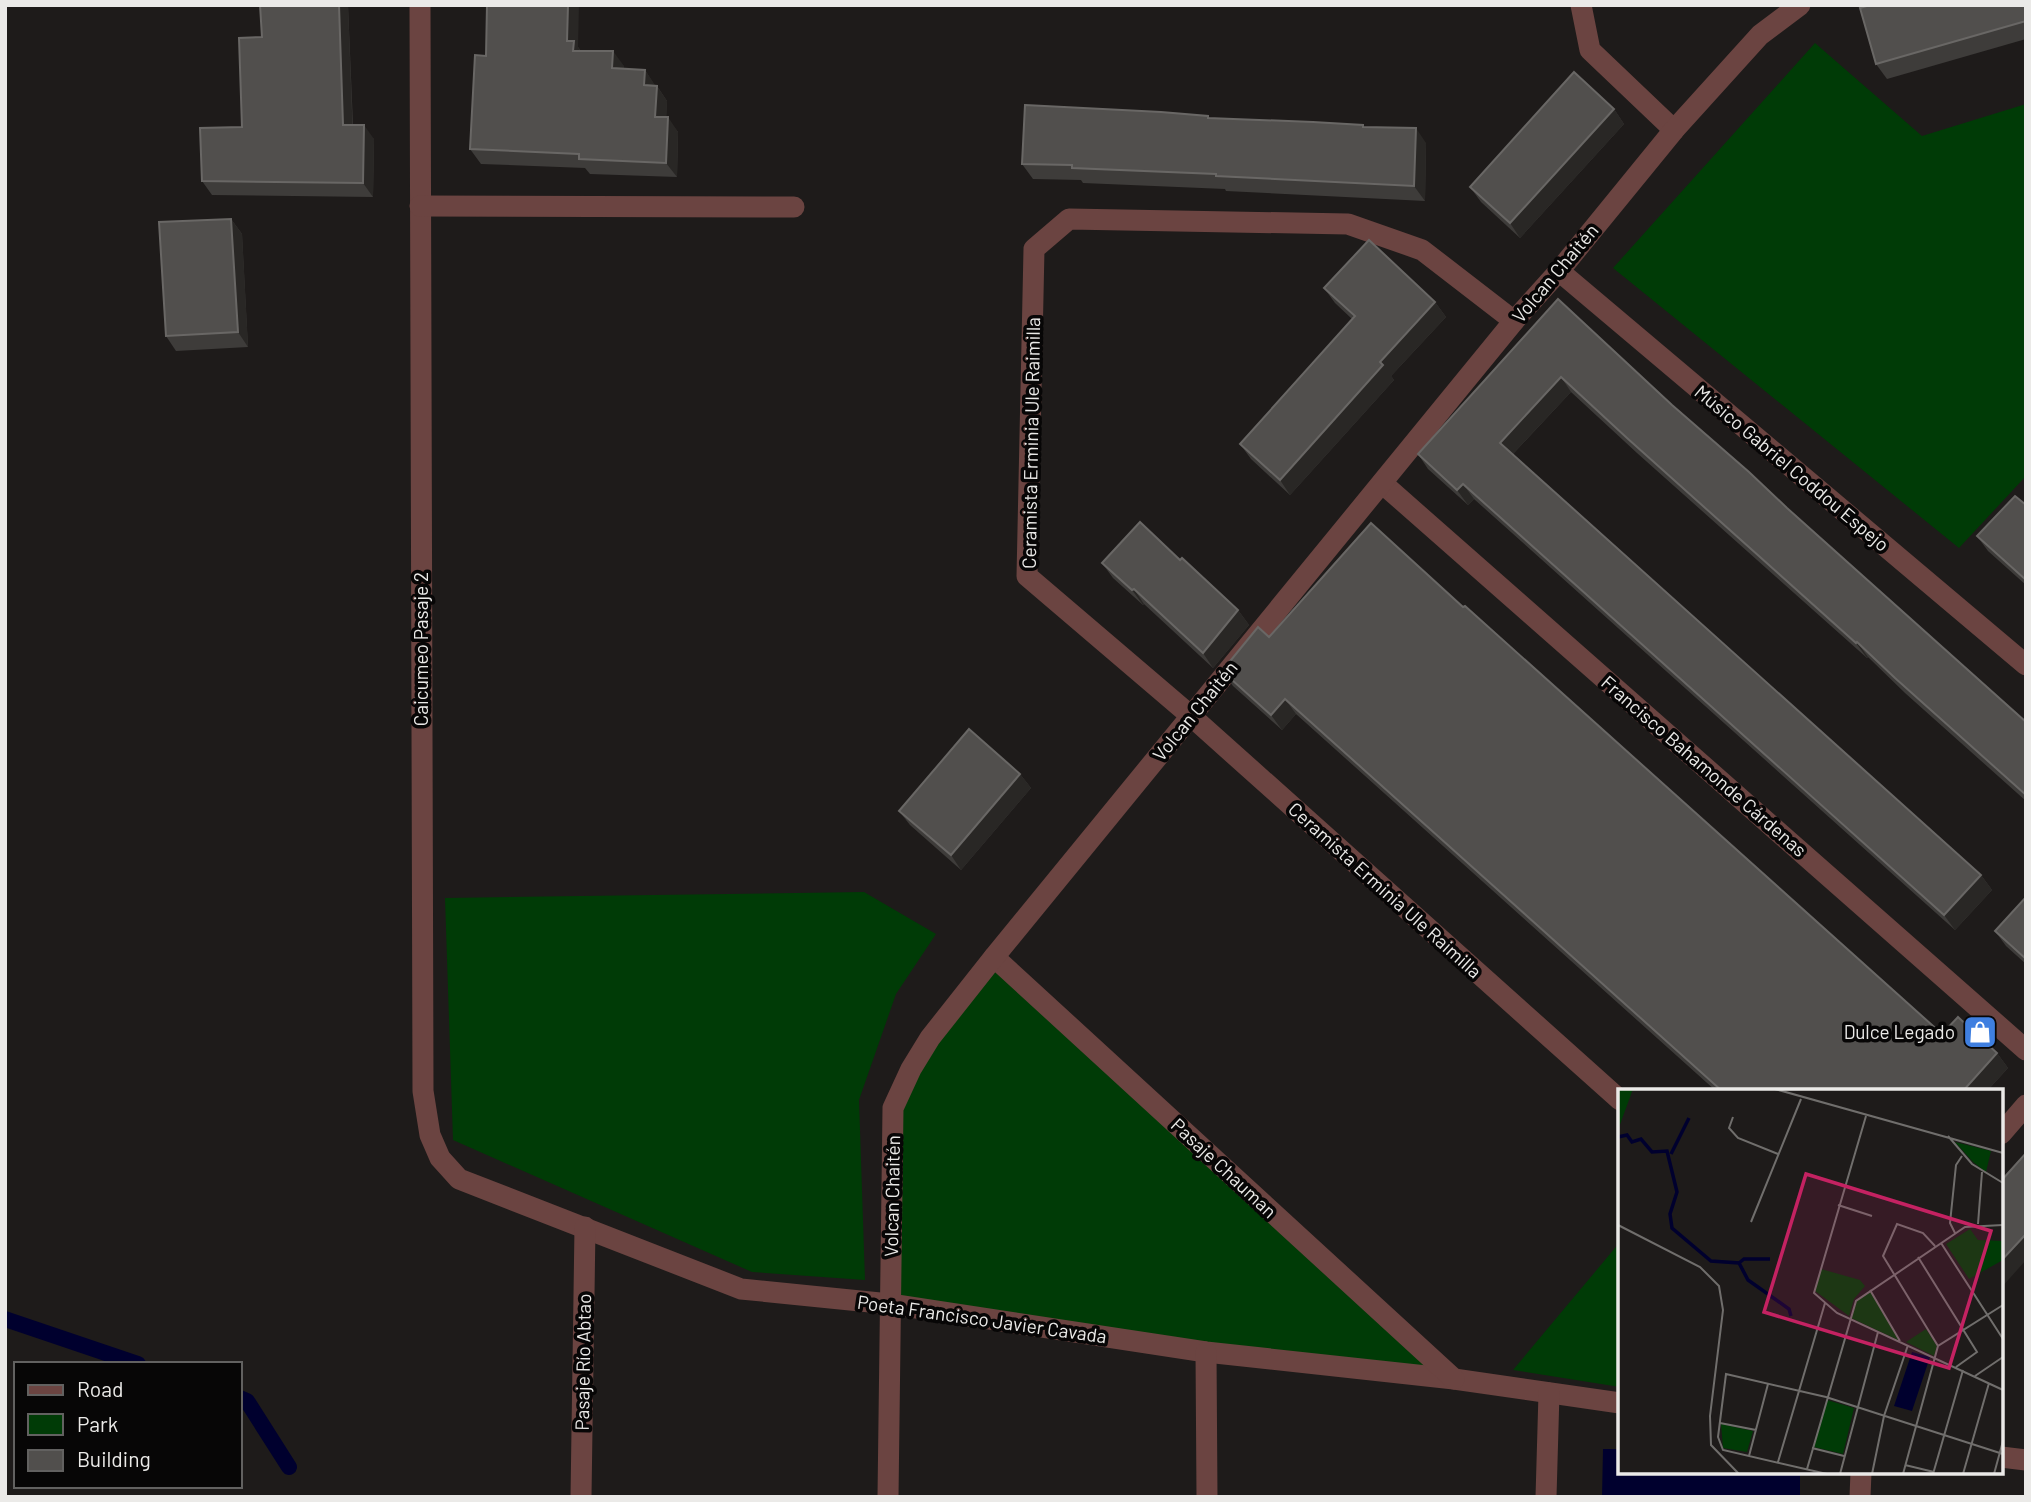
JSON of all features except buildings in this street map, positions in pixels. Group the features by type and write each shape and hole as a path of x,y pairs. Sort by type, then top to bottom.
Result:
{"street":[{"name":"Caicumeo Pasaje 2","path":"420,5 423,1091"},
{"path":"1581,5 1590,50 1674,130"},
{"name":"Volcan Chaitén","path":"888,1497 893,1108 911,1069 930,1038 994,957 1514,321 1559,271 1674,130 1760,34 1800,5"},
{"path":"419,206 794,207"},
{"name":"Ceramista Erminia Ule Raimilla","path":"1514,321 1422,250 1348,224 1069,219 1034,249 1027,576 1191,716 1618,1098"},
{"name":"Músico Gabriel Coddou Espejo","path":"1559,271 2026,665"},
{"name":"Francisco Bahamonde Cárdenas","path":"1382,483 2026,1050"},
{"name":"Pasaje Chauman","path":"994,957 1454,1379"},
{"name":"Poeta Francisco Javier Cavada","path":"423,1091 430,1135 440,1158 459,1179 741,1289 890,1304 1206,1352 1454,1379 1618,1403"},
{"path":"2003,1132 2026,1105"},
{"name":"Pasaje Río Abtao","path":"581,1497 585,1227"},
{"path":"1206,1352 1207,1497"},
{"path":"1546,1497 1549,1393"},
{"path":"2003,1457 2026,1461"},
{"path":"1860,1497 1861,1474"}],"green space":[{"path":"1815,43 1922,136 2026,104 2026,476 1959,548 1613,268"},
{"path":"864,892 936,934 896,994 859,1100 865,1280 752,1272 453,1140 445,898"},
{"path":"994,957 1454,1379 890,1304 893,1108"},
{"path":"1618,1244 1618,1387 1513,1370"}],"water":[{"path":"1603,1449 1618,1449 1618,1474 1800,1474 1800,1497 1602,1497"}],"waterway":[{"path":"5,1319 132,1362"},
{"path":"242,1399 247,1401 289,1467"}],"place":[{"name":"Dulce Legado","path":"1980,1032"}]}
